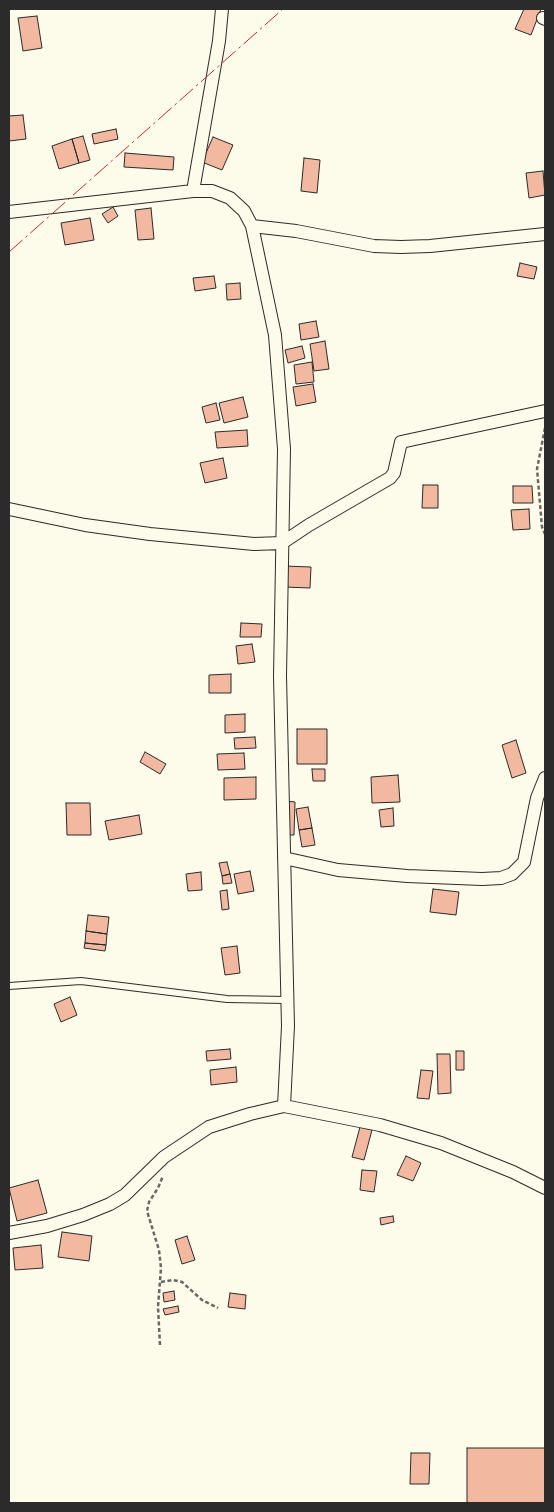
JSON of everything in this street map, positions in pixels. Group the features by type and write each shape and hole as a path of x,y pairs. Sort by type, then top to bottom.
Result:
{"street":[{"path":"193,191 219,41 222,9"},
{"path":"9,212 193,191 212,191 230,198 244,211 252,226 276,335 284,449 280,676 288,1026 284,1106"},
{"path":"252,226 296,231 383,246 430,246 545,234"},
{"path":"9,509 85,525 150,534 254,544 282,543 390,478 394,473 401,442 545,411"},
{"path":"284,858 338,870 482,880 500,878 512,874 524,862 537,798 545,778"},
{"path":"9,1233 47,1226 110,1204 124,1194 164,1157 209,1127 284,1106 380,1125 441,1143 513,1172 545,1188"}],"lane":[{"path":"9,986 81,981 226,1000 287,1000"}],"path":[{"path":"545,428 537,470 542,527 545,534"},
{"path":"160,1345 158,1306 161,1282 160,1250 147,1211 149,1202 162,1180 164,1157"},
{"path":"161,1282 173,1280 182,1282 202,1300 218,1308"}],"building":[{"path":"524,9 541,9 531,35 515,29"},
{"path":"37,16 42,48 23,51 18,18"},
{"path":"23,115 26,139 9,141 9,116"},
{"path":"116,129 118,139 94,144 92,134"},
{"path":"83,136 90,160 79,163 72,139"},
{"path":"213,137 233,145 222,170 202,162"},
{"path":"72,139 79,163 59,169 52,146"},
{"path":"125,153 174,157 173,170 124,167"},
{"path":"304,158 320,160 317,193 301,191"},
{"path":"543,171 545,195 529,198 526,173"},
{"path":"113,207 118,216 108,223 102,214"},
{"path":"151,208 154,239 138,240 135,210"},
{"path":"90,218 94,240 65,245 61,223"},
{"path":"520,263 537,267 534,279 517,276"},
{"path":"214,276 216,288 195,291 193,278"},
{"path":"240,283 241,299 227,300 226,284"},
{"path":"316,321 319,337 301,340 299,324"},
{"path":"325,341 329,369 314,371 310,344"},
{"path":"302,346 305,358 288,363 285,350"},
{"path":"312,362 314,382 296,384 294,365"},
{"path":"313,384 316,402 296,406 293,387"},
{"path":"243,397 248,417 224,423 219,403"},
{"path":"216,403 220,420 206,423 202,407"},
{"path":"247,430 248,446 217,448 215,432"},
{"path":"223,458 227,478 205,483 200,463"},
{"path":"423,485 438,485 438,508 422,508"},
{"path":"513,486 532,486 533,503 513,503"},
{"path":"529,509 530,529 513,530 511,510"},
{"path":"285,566 311,567 310,588 284,587"},
{"path":"241,623 262,624 261,637 240,637"},
{"path":"252,644 255,662 238,664 236,646"},
{"path":"231,674 231,693 209,693 209,675"},
{"path":"245,714 245,732 225,733 225,715"},
{"path":"297,729 327,729 327,764 297,764"},
{"path":"255,737 256,748 235,749 234,738"},
{"path":"516,740 526,773 512,778 502,745"},
{"path":"145,752 166,764 160,774 140,762"},
{"path":"244,753 245,769 218,770 217,754"},
{"path":"312,769 325,769 325,781 313,781"},
{"path":"398,775 400,802 372,803 371,777"},
{"path":"256,777 256,799 224,800 224,778"},
{"path":"285,801 295,802 294,835 284,835"},
{"path":"66,803 90,803 91,835 67,835"},
{"path":"308,807 312,828 299,830 296,809"},
{"path":"393,808 394,826 381,827 379,810"},
{"path":"139,815 142,834 109,840 105,821"},
{"path":"312,828 315,845 302,847 299,830"},
{"path":"227,862 230,874 222,876 219,863"},
{"path":"250,871 254,891 238,894 234,874"},
{"path":"201,872 202,890 188,891 186,874"},
{"path":"230,874 232,883 223,884 222,876"},
{"path":"433,889 459,892 456,915 430,912"},
{"path":"227,890 229,909 222,910 220,891"},
{"path":"88,915 109,917 107,934 86,931"},
{"path":"86,931 107,934 106,945 85,943"},
{"path":"85,943 106,945 105,951 84,948"},
{"path":"237,946 240,973 225,975 221,948"},
{"path":"70,997 77,1015 61,1022 54,1004"},
{"path":"230,1049 231,1059 207,1061 206,1051"},
{"path":"456,1051 464,1051 464,1070 456,1070"},
{"path":"437,1054 450,1054 451,1093 438,1094"},
{"path":"236,1067 237,1082 211,1085 210,1070"},
{"path":"421,1070 433,1071 429,1099 417,1098"},
{"path":"360,1127 372,1130 364,1160 352,1157"},
{"path":"406,1156 421,1163 413,1181 397,1175"},
{"path":"362,1170 377,1171 374,1192 360,1190"},
{"path":"38,1180 47,1213 17,1221 9,1188"},
{"path":"393,1216 394,1222 381,1225 380,1218"},
{"path":"62,1232 92,1236 89,1261 58,1257"},
{"path":"187,1236 195,1260 182,1264 175,1240"},
{"path":"41,1245 43,1268 15,1270 13,1248"},
{"path":"174,1291 175,1300 164,1302 163,1293"},
{"path":"230,1293 246,1295 245,1309 228,1307"},
{"path":"178,1306 179,1312 165,1315 163,1309"},
{"path":"467,1448 545,1448 545,1503 467,1503"},
{"path":"411,1453 430,1453 429,1484 410,1484"}],"power":[{"path":"9,252 283,9"}]}
